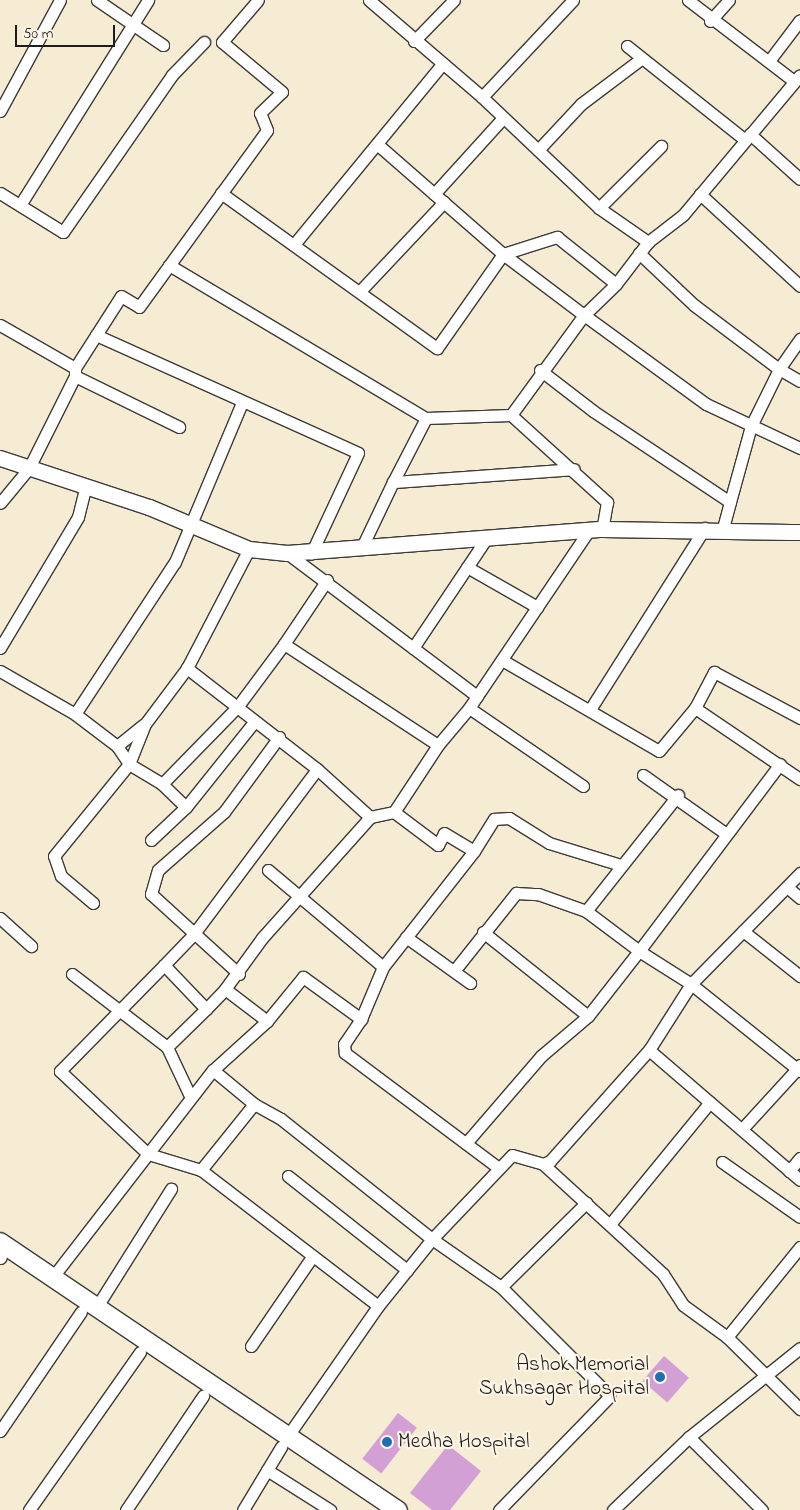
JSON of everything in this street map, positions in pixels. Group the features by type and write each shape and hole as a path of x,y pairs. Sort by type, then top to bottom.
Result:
{"main road":[{"path":"0,1254 52,1278 89,1310"},
{"path":"0,1254 89,1310 203,1396 398,1510"},
{"path":"134,1343 284,1442 377,1510"}],"street":[{"path":"0,111 60,0"},
{"path":"97,0 163,45"},
{"path":"20,205 131,23 148,0"},
{"path":"0,503 29,468 75,372 96,334 121,296 139,307 267,130 260,113 282,92 222,42 258,0"},
{"path":"369,0 414,41 482,97 599,208 648,242"},
{"path":"414,41 454,0"},
{"path":"482,97 573,0"},
{"path":"511,415 540,370 584,315 616,284 648,242 661,235 700,194 797,78 710,21 688,0"},
{"path":"710,21 729,0"},
{"path":"769,61 800,20"},
{"path":"0,193 63,232 70,226 172,75 204,42"},
{"path":"627,46 641,59 747,137 800,179"},
{"path":"538,150 581,104 641,59"},
{"path":"296,242 442,64"},
{"path":"434,194 503,118"},
{"path":"377,144 503,254 706,404 800,448"},
{"path":"599,208 661,146"},
{"path":"221,193 296,242 437,348 503,254 556,237 616,284"},
{"path":"700,194 800,286"},
{"path":"361,290 444,202"},
{"path":"639,253 694,305 779,369 800,381"},
{"path":"168,1047 239,974 262,938 370,817 394,812 438,745 469,708 537,607 595,530 607,502 574,470 511,415 426,418 169,265"},
{"path":"0,325 75,372 179,427"},
{"path":"96,334 242,402 358,453 310,554"},
{"path":"723,529 751,426 779,369 800,340"},
{"path":"540,370 593,411 730,502"},
{"path":"75,714 175,562 188,522 242,402"},
{"path":"361,549 426,418"},
{"path":"0,458 188,522 249,548 287,554 310,554 595,530 705,528 800,532"},
{"path":"393,482 574,470"},
{"path":"0,648 78,517 86,486"},
{"path":"591,708 705,528"},
{"path":"413,648 486,539"},
{"path":"117,746 144,724 187,668 249,548"},
{"path":"287,554 327,580 477,696"},
{"path":"467,567 537,607"},
{"path":"162,784 238,706 284,644 327,580"},
{"path":"284,644 438,745"},
{"path":"502,660 591,708 659,750 695,708 714,672 800,718"},
{"path":"187,668 238,706 254,722 279,737 370,817"},
{"path":"0,671 75,714 117,746 129,764 162,784 186,807"},
{"path":"469,708 583,786"},
{"path":"695,708 800,778"},
{"path":"151,840 186,807 254,722"},
{"path":"93,903 61,876 54,856 129,764 144,724"},
{"path":"239,974 193,936 151,894 158,870 224,812 279,737"},
{"path":"466,1143 541,1056 588,1016 639,951 725,833 780,764"},
{"path":"316,769 193,936 60,1071 148,1154 201,1170 378,1306"},
{"path":"643,775 678,795 725,833"},
{"path":"586,911 678,795"},
{"path":"394,812 438,845 444,833 474,850"},
{"path":"499,1168 345,1052 347,1034 361,1019 383,967 474,850 494,819 509,818 550,843 621,865"},
{"path":"268,870 383,967"},
{"path":"543,1164 649,1050 691,984 800,873"},
{"path":"787,887 800,898"},
{"path":"454,971 483,932 516,893 538,894 586,911 639,951 691,984 799,1068 742,1129"},
{"path":"0,918 31,946"},
{"path":"743,930 800,976"},
{"path":"483,932 588,1016"},
{"path":"406,937 470,983"},
{"path":"164,965 206,1009"},
{"path":"72,974 119,1012 168,1047 191,1098"},
{"path":"52,1278 213,1070 267,1021 303,976 361,1019"},
{"path":"225,988 267,1021"},
{"path":"649,1050 800,1180"},
{"path":"213,1070 254,1104 282,1119 432,1239 501,1287 610,1396 499,1510"},
{"path":"611,1223 710,1102"},
{"path":"201,1170 254,1104"},
{"path":"243,1510 284,1442 378,1306 432,1239 512,1154 543,1164 611,1223 663,1274 683,1304 727,1337 800,1409"},
{"path":"789,1171 800,1158"},
{"path":"722,1162 800,1217"},
{"path":"288,1176 407,1270"},
{"path":"0,1431 89,1310 172,1189"},
{"path":"501,1287 586,1203"},
{"path":"727,1337 800,1247"},
{"path":"251,1346 312,1257"},
{"path":"29,1510 134,1343"},
{"path":"613,1510 689,1438 800,1348"},
{"path":"126,1510 203,1396"},
{"path":"689,1438 762,1510"},
{"path":"267,1470 330,1510"}],"building":[{"path":"664,1356 689,1378 667,1403 642,1381"},
{"path":"398,1413 417,1428 381,1473 362,1459"},
{"path":"448,1445 481,1471 450,1510 432,1510 410,1493"}],"place":[{"name":"Ashok Memorial Sukhsagar Hospital","path":"660,1377"},
{"name":"Medha Hospital","path":"387,1442"}]}
